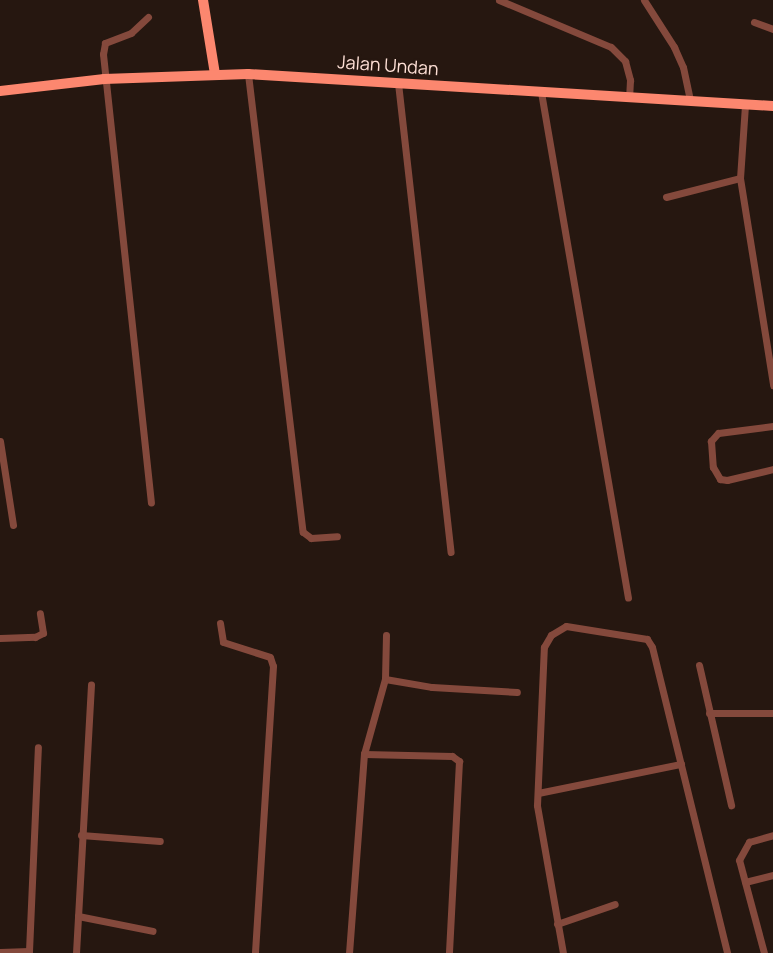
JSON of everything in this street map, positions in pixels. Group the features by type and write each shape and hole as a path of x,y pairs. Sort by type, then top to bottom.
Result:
{"street":[{"path":"203,0 215,74"},
{"name":"Jalan Undan","path":"0,91 104,79 248,74 773,106"}],"lane":[{"path":"499,0 611,47 625,61 630,80 629,97"},
{"path":"644,0 674,47 683,67 690,101"},
{"path":"148,17 131,33 104,43 104,79 151,502"},
{"path":"754,22 773,29"},
{"path":"248,74 302,532 310,538 338,536"},
{"path":"398,82 451,552"},
{"path":"541,92 628,598"},
{"path":"745,105 740,178 773,385"},
{"path":"666,197 740,178"},
{"path":"773,426 718,433 711,441 713,467 720,478 727,480 773,469"},
{"path":"0,441 13,525"},
{"path":"0,638 35,637 43,633 40,613"},
{"path":"220,622 224,642 270,657 273,666 255,953"},
{"path":"563,953 537,819 544,648 552,635 566,626 647,639 656,659 728,953"},
{"path":"348,953 364,754 385,679 386,635"},
{"path":"699,665 731,805"},
{"path":"385,679 432,686 517,692"},
{"path":"76,953 81,835 91,684"},
{"path":"709,712 773,712"},
{"path":"0,952 29,951 38,747"},
{"path":"364,754 452,756 459,761 448,953"},
{"path":"538,793 681,764"},
{"path":"81,835 160,841"},
{"path":"764,953 739,860 741,853 749,842 773,835"},
{"path":"745,882 773,875"},
{"path":"557,924 615,904"},
{"path":"78,916 153,931"}]}
